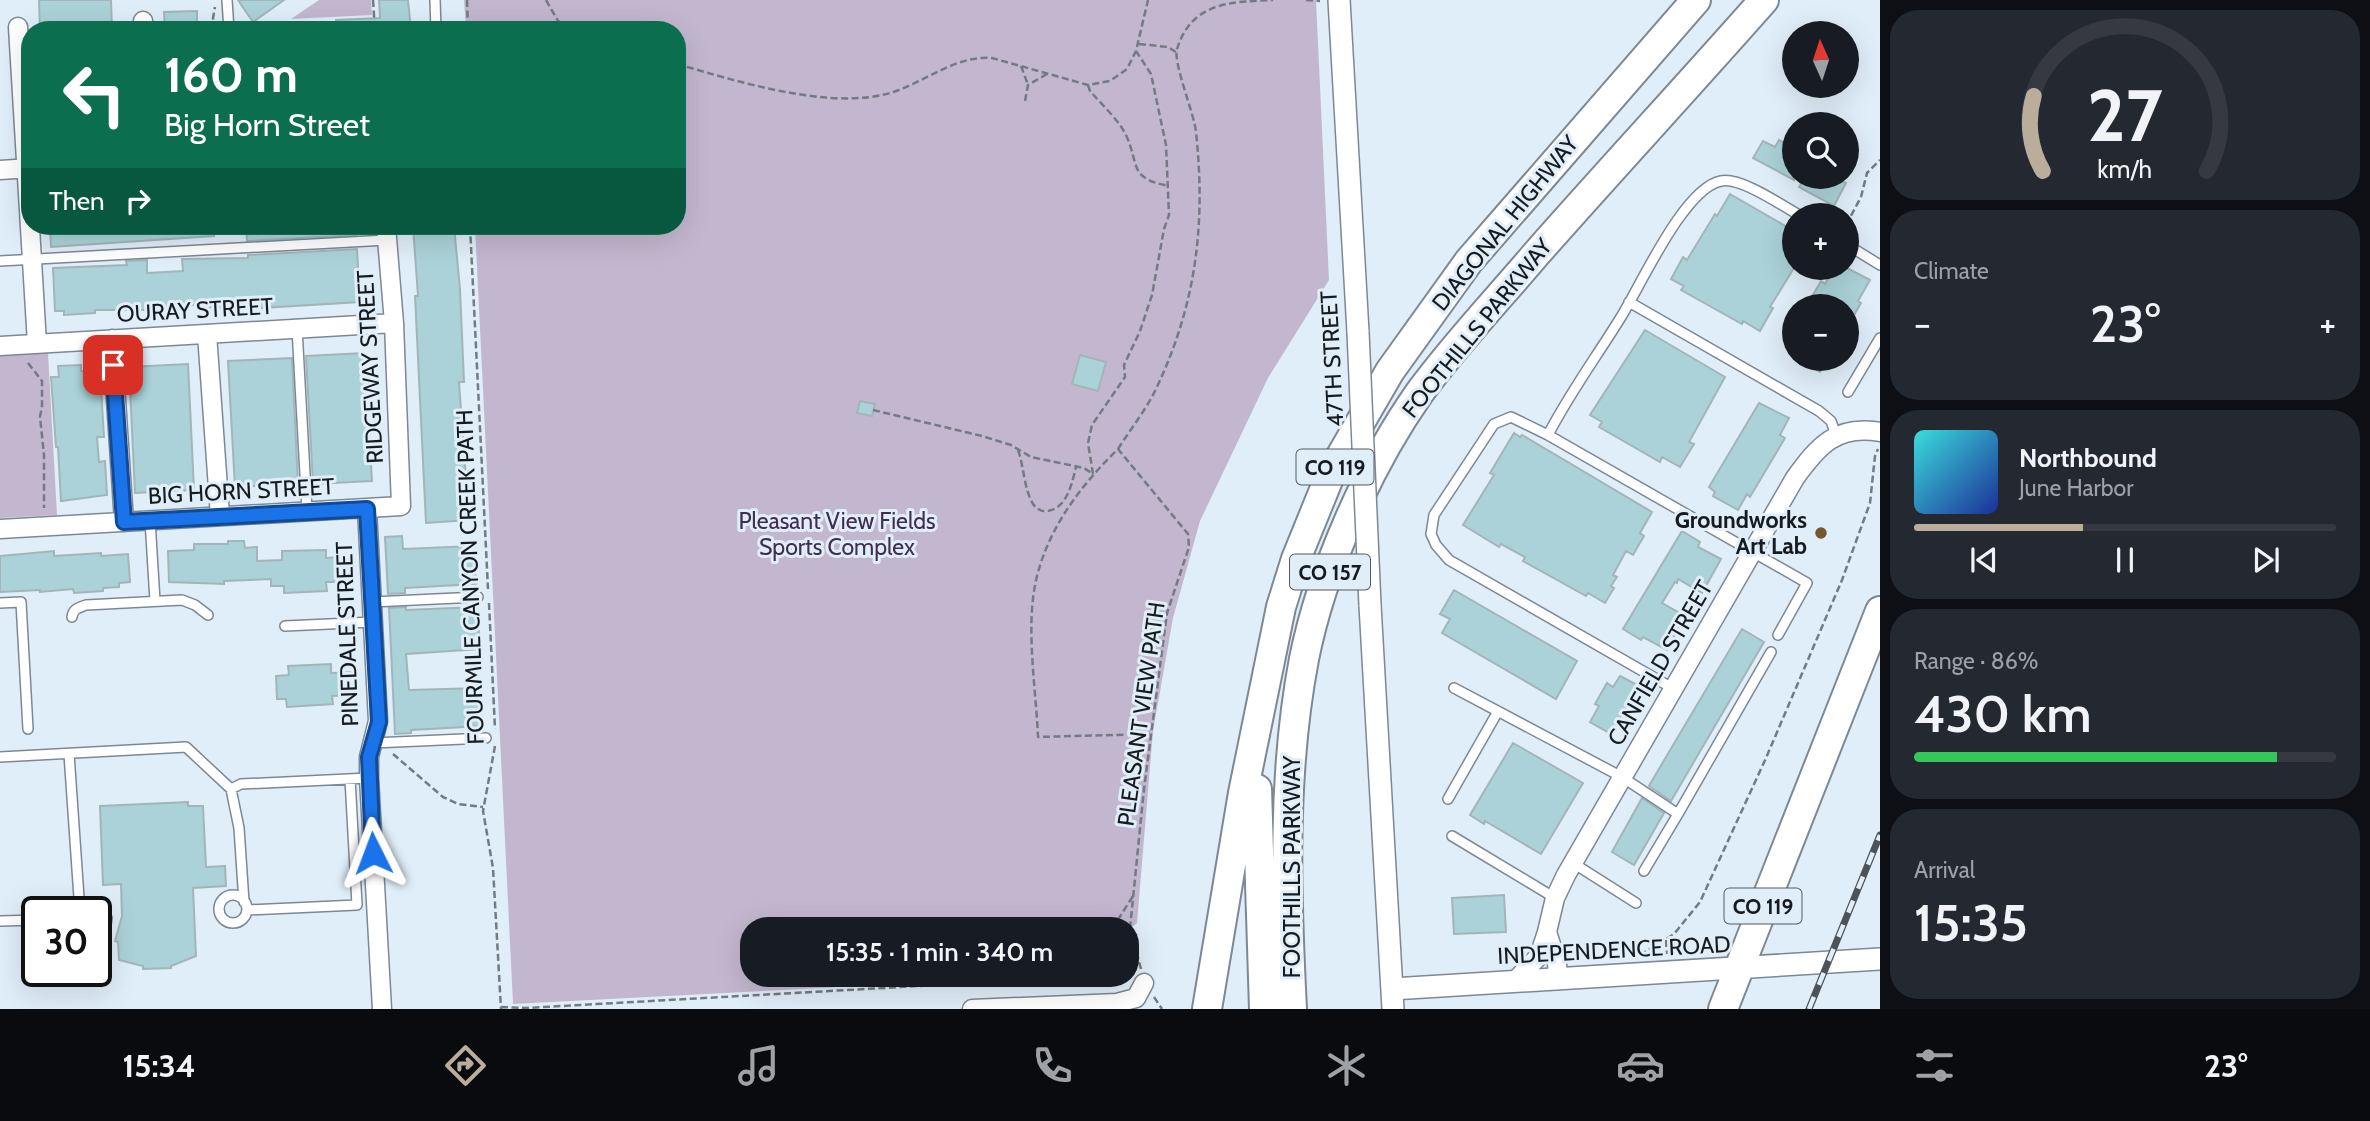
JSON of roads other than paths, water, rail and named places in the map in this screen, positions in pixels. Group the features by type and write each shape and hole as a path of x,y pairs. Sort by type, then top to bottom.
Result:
{"highway":[{"name":"DIAGONAL HIGHWAY","path":"1260,702 1281,607 1313,514 1331,473 1390,371 1469,261 1696,0"},
{"name":"FOOTHILLS PARKWAY","path":"1292,1009 1287,852 1288,793 1296,711 1313,624 1331,567 1350,520 1396,428 1442,363 1764,0"},
{"path":"1736,32 1785,0"},
{"name":"CO 119","path":"1723,1009 1880,611"},
{"name":"CO 119","path":"1207,1009 1260,702"},
{"name":"FOOTHILLS PARKWAY","path":"1260,702 1257,821 1264,1009"}],"street":[{"name":"47TH STREET","path":"1339,0 1392,999"},
{"path":"18,27 21,69"},
{"path":"0,170 21,168"},
{"path":"30,235 37,344"},
{"name":"RIDGEWAY STREET","path":"387,235 394,323 401,506"},
{"name":"OURAY STREET","path":"0,346 394,323"},
{"path":"207,334 220,516"},
{"path":"112,339 124,522"},
{"path":"1836,435 1852,431 1880,432"},
{"name":"CANFIELD STREET","path":"1514,982 1539,957 1555,898 1573,863 1795,478 1814,452 1836,435"},
{"name":"BIG HORN STREET","path":"0,529 401,506"},
{"name":"PINEDALE STREET","path":"367,509 380,743 369,757 369,778 383,1009"},
{"path":"1547,932 1557,963 1558,980"},
{"name":"INDEPENDENCE ROAD","path":"1392,999 1514,982 1880,959"},
{"path":"972,1009 1117,1003 1136,998 1144,983"}],"lane":[{"path":"227,0 228,21"},
{"path":"435,0 436,21"},
{"path":"1548,435 1654,256 1691,203 1707,187 1722,180 1738,183 1782,206"},
{"path":"0,261 361,235"},
{"path":"1859,252 1880,265"},
{"path":"1629,302 1819,411 1831,421 1836,435"},
{"path":"297,328 307,511"},
{"path":"1848,392 1880,338"},
{"path":"1674,689 1449,560 1436,545 1431,534 1434,515 1494,424 1511,417 1548,435 1807,583 1778,635"},
{"path":"150,520 155,601"},
{"path":"372,602 478,597"},
{"path":"72,617 77,608 86,605 182,600 195,605 208,615"},
{"path":"0,603 21,602 28,729"},
{"path":"285,626 373,621"},
{"path":"1644,871 1771,652"},
{"path":"1454,688 1622,777 1678,814"},
{"path":"1448,799 1497,713"},
{"path":"380,743 492,739"},
{"path":"0,757 187,747 231,789 239,828 246,906 376,903"},
{"path":"69,754 82,896"},
{"path":"231,789 241,784 369,778"},
{"path":"350,779 357,905"},
{"path":"1452,836 1555,898"},
{"path":"1573,863 1636,903"},
{"path":"0,922 21,921"}],"railway":[{"path":"1809,1009 1880,835"}],"place":[{"name":"Groundworks Art Lab","path":"1821,533"}],"park label":[{"name":"Pleasant View Fields Sports Complex","path":"837,534"}]}
